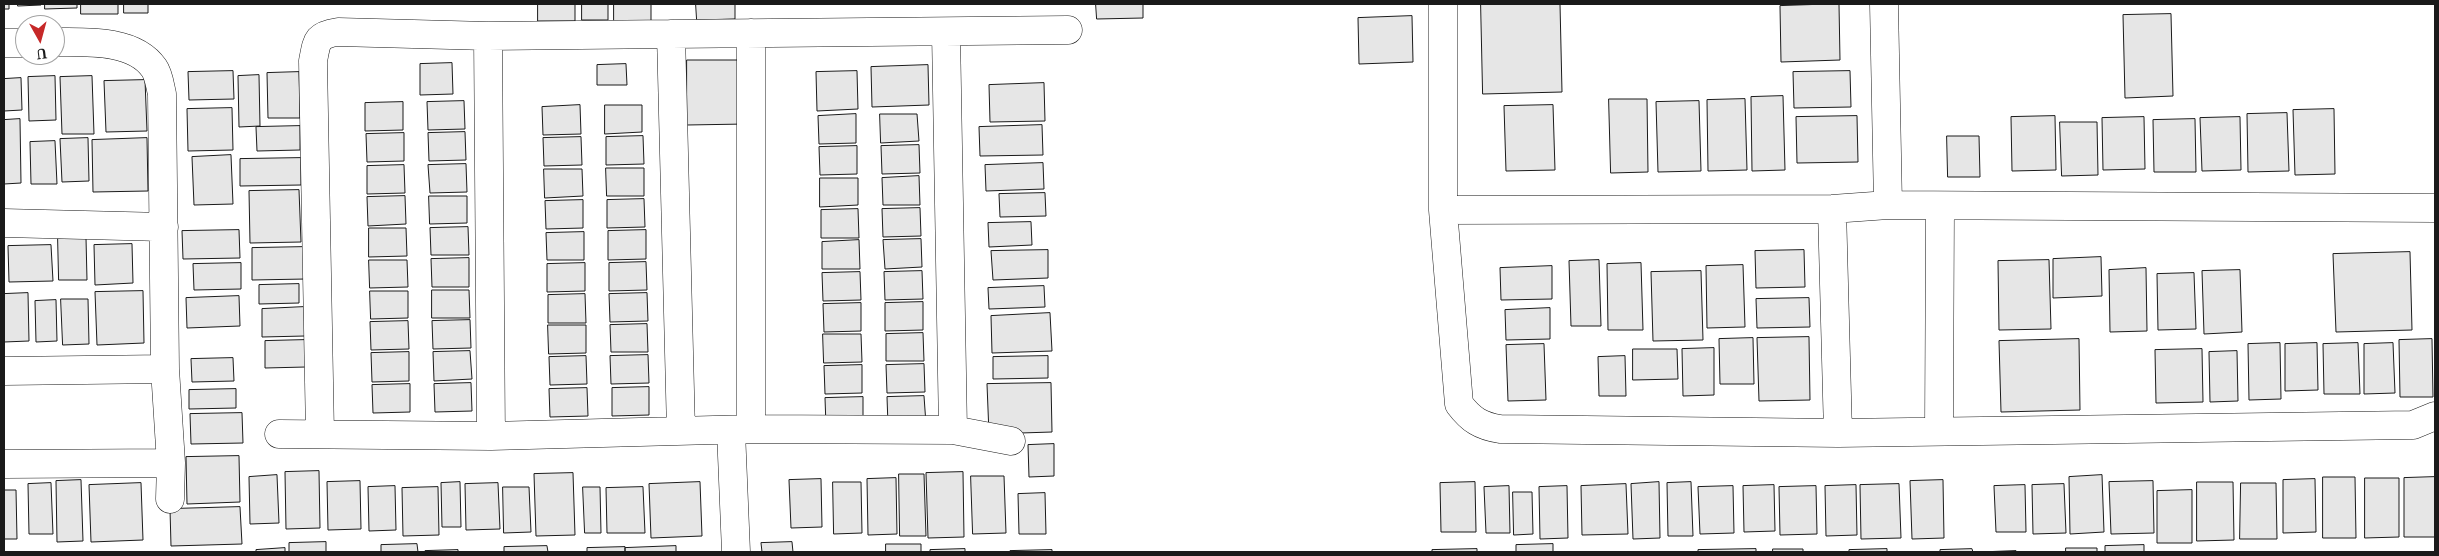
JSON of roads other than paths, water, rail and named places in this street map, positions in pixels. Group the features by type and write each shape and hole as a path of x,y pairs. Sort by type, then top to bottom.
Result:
{"street":[{"path":"1443,4 1443,210 1459,404 1468,418 1483,426 1500,429 1838,433 2413,425 2435,416"},
{"path":"1884,4 1888,205"},
{"path":"320,434 313,61 318,41 325,34 338,32 488,36 751,32 946,33 1068,30"},
{"path":"736,552 751,32"},
{"path":"946,33 954,430"},
{"path":"671,34 681,431"},
{"path":"488,36 491,436"},
{"path":"65,42 83,42 126,48 142,55 155,69 162,94 165,369 171,463 170,500"},
{"path":"1443,210 1832,209 1888,205 1940,207 2435,208"},
{"path":"1940,207 1940,431"},
{"path":"1832,209 1838,433"},
{"path":"4,223 164,227"},
{"path":"4,371 165,369"},
{"path":"279,434 491,436 741,430 954,430 1011,441"},
{"path":"4,464 171,463"}]}
